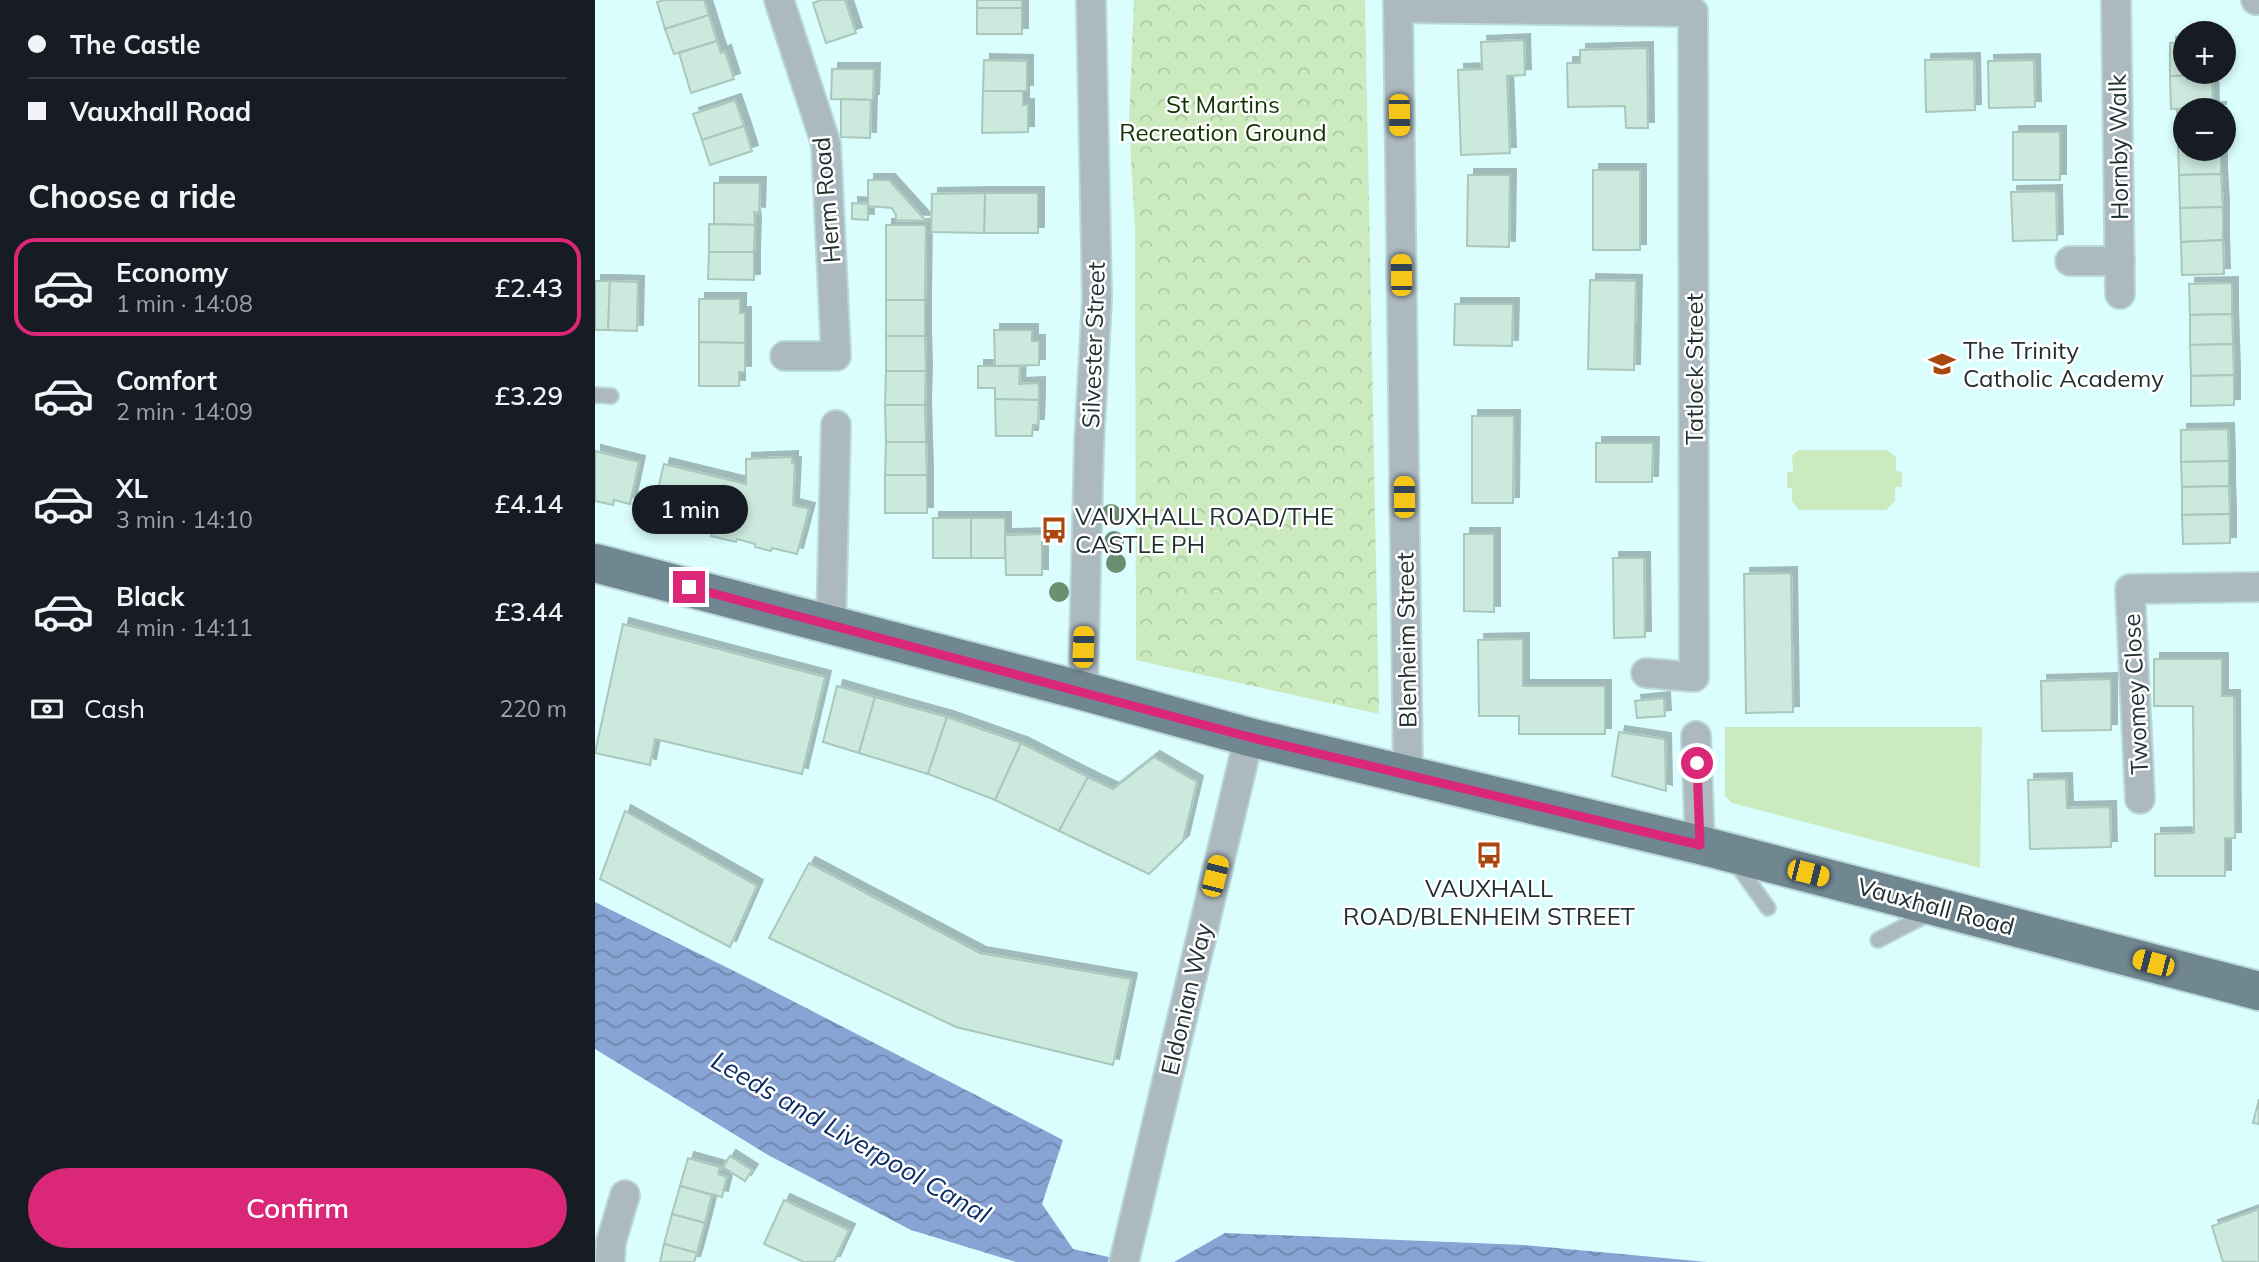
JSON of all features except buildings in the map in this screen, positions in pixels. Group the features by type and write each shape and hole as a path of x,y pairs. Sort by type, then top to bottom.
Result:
{"main road":[{"name":"Vauxhall Road","path":"595,563 1249,737 1714,848 2259,991"}],"street":[{"name":"Herm Road","path":"779,0 827,144 835,356 785,356"},
{"name":"Silvester Street","path":"1083,691 1089,444 1097,299 1091,0"},
{"name":"Hornby Walk","path":"2116,0 2120,294"},
{"name":"Tatlock Street","path":"1398,4 1693,12 1695,677 1646,673"},
{"name":"Blenheim Street","path":"1398,4 1408,776"},
{"path":"2070,261 2120,261"},
{"path":"831,624 836,425"},
{"name":"Twomey Close","path":"2140,799 2130,589 2259,587"},
{"path":"1696,736 1714,848"},
{"name":"Eldonian Way","path":"1124,1262 1249,737"},
{"path":"610,1262 611,1242 625,1195"}],"lane":[{"path":"595,395 611,396"},
{"path":"1714,848 1768,908"},
{"path":"1878,940 1941,907"}],"green space":[{"name":"St Martins Recreation Ground","path":"1134,0 1365,0 1379,714 1136,660 1135,229 1129,123"},
{"path":"1798,450 1887,450 1896,457 1896,471 1902,472 1902,487 1895,487 1895,501 1886,510 1799,510 1792,501 1792,488 1787,488 1787,472 1793,472 1792,456"},
{"path":"1725,727 1982,727 1980,868 1732,803 1725,796"}],"water":[{"name":"Leeds and Liverpool Canal","path":"595,902 1063,1140 1042,1204 1073,1249 1131,1262 1016,1262 911,1230 768,1155 595,1049"},
{"path":"1225,1233 1524,1245 1707,1262 1174,1262"}],"place":[{"name":"The Trinity Catholic Academy","path":"1942,364"},
{"name":"VAUXHALL ROAD/THE CASTLE PH","path":"1054,530"},
{"name":"VAUXHALL ROAD/BLENHEIM STREET","path":"1489,855"}],"route":[{"path":"689,587 1249,737 1700,845 1697,763"}]}
